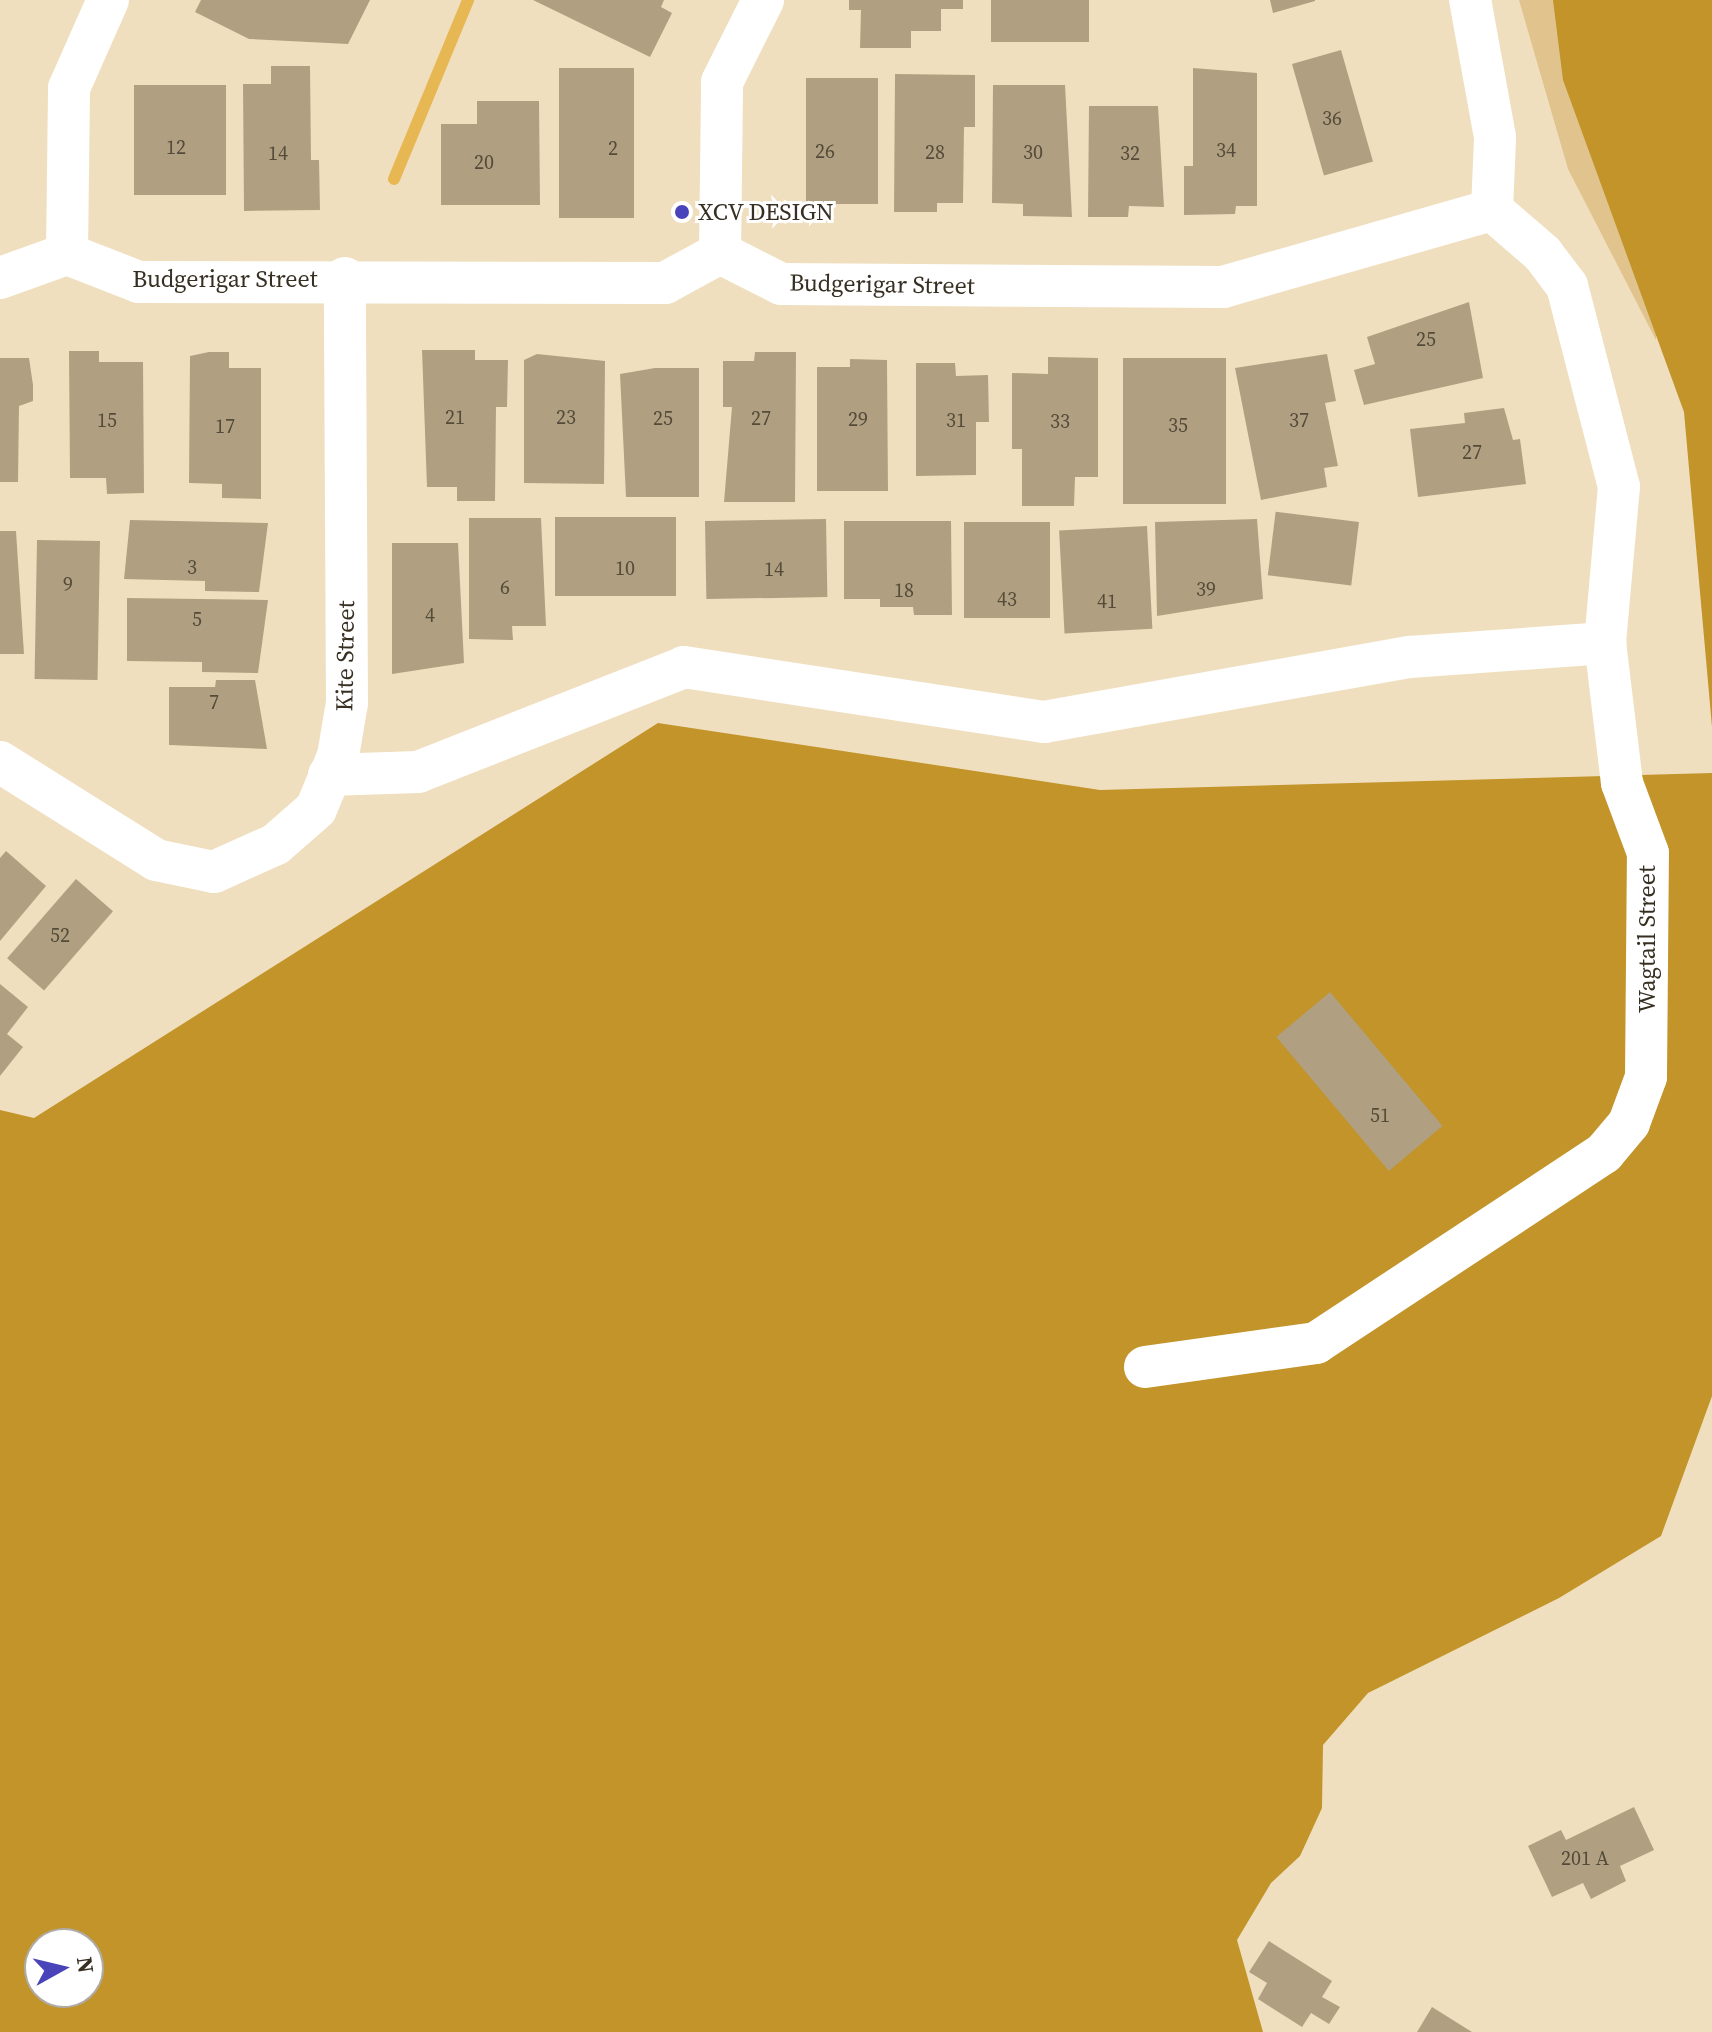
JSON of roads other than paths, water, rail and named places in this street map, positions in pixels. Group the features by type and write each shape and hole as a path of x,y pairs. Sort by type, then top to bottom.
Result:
{"street":[{"path":"0,278 67,254 69,88 108,0"},
{"path":"720,253 722,82 763,0"},
{"path":"1470,0 1495,137 1492,210"},
{"name":"Budgerigar Street","path":"67,254 139,282 345,278 665,283 720,253 781,284 1223,287 1492,210"},
{"name":"Wagtail Street","path":"1145,1367 1316,1343 1604,1153 1629,1123 1646,1077 1648,853 1622,783 1605,643 1619,487 1567,286 1543,254 1492,210"},
{"name":"Kite Street","path":"0,762 156,860 214,872 276,844 316,809 329,775 347,703 345,278"},
{"path":"329,775 418,772 684,667 1044,722 1410,657 1605,643"}],"waterway":[{"path":"394,179 468,0"}],"place":[{"name":"XCV DESIGN","path":"682,212"}]}
